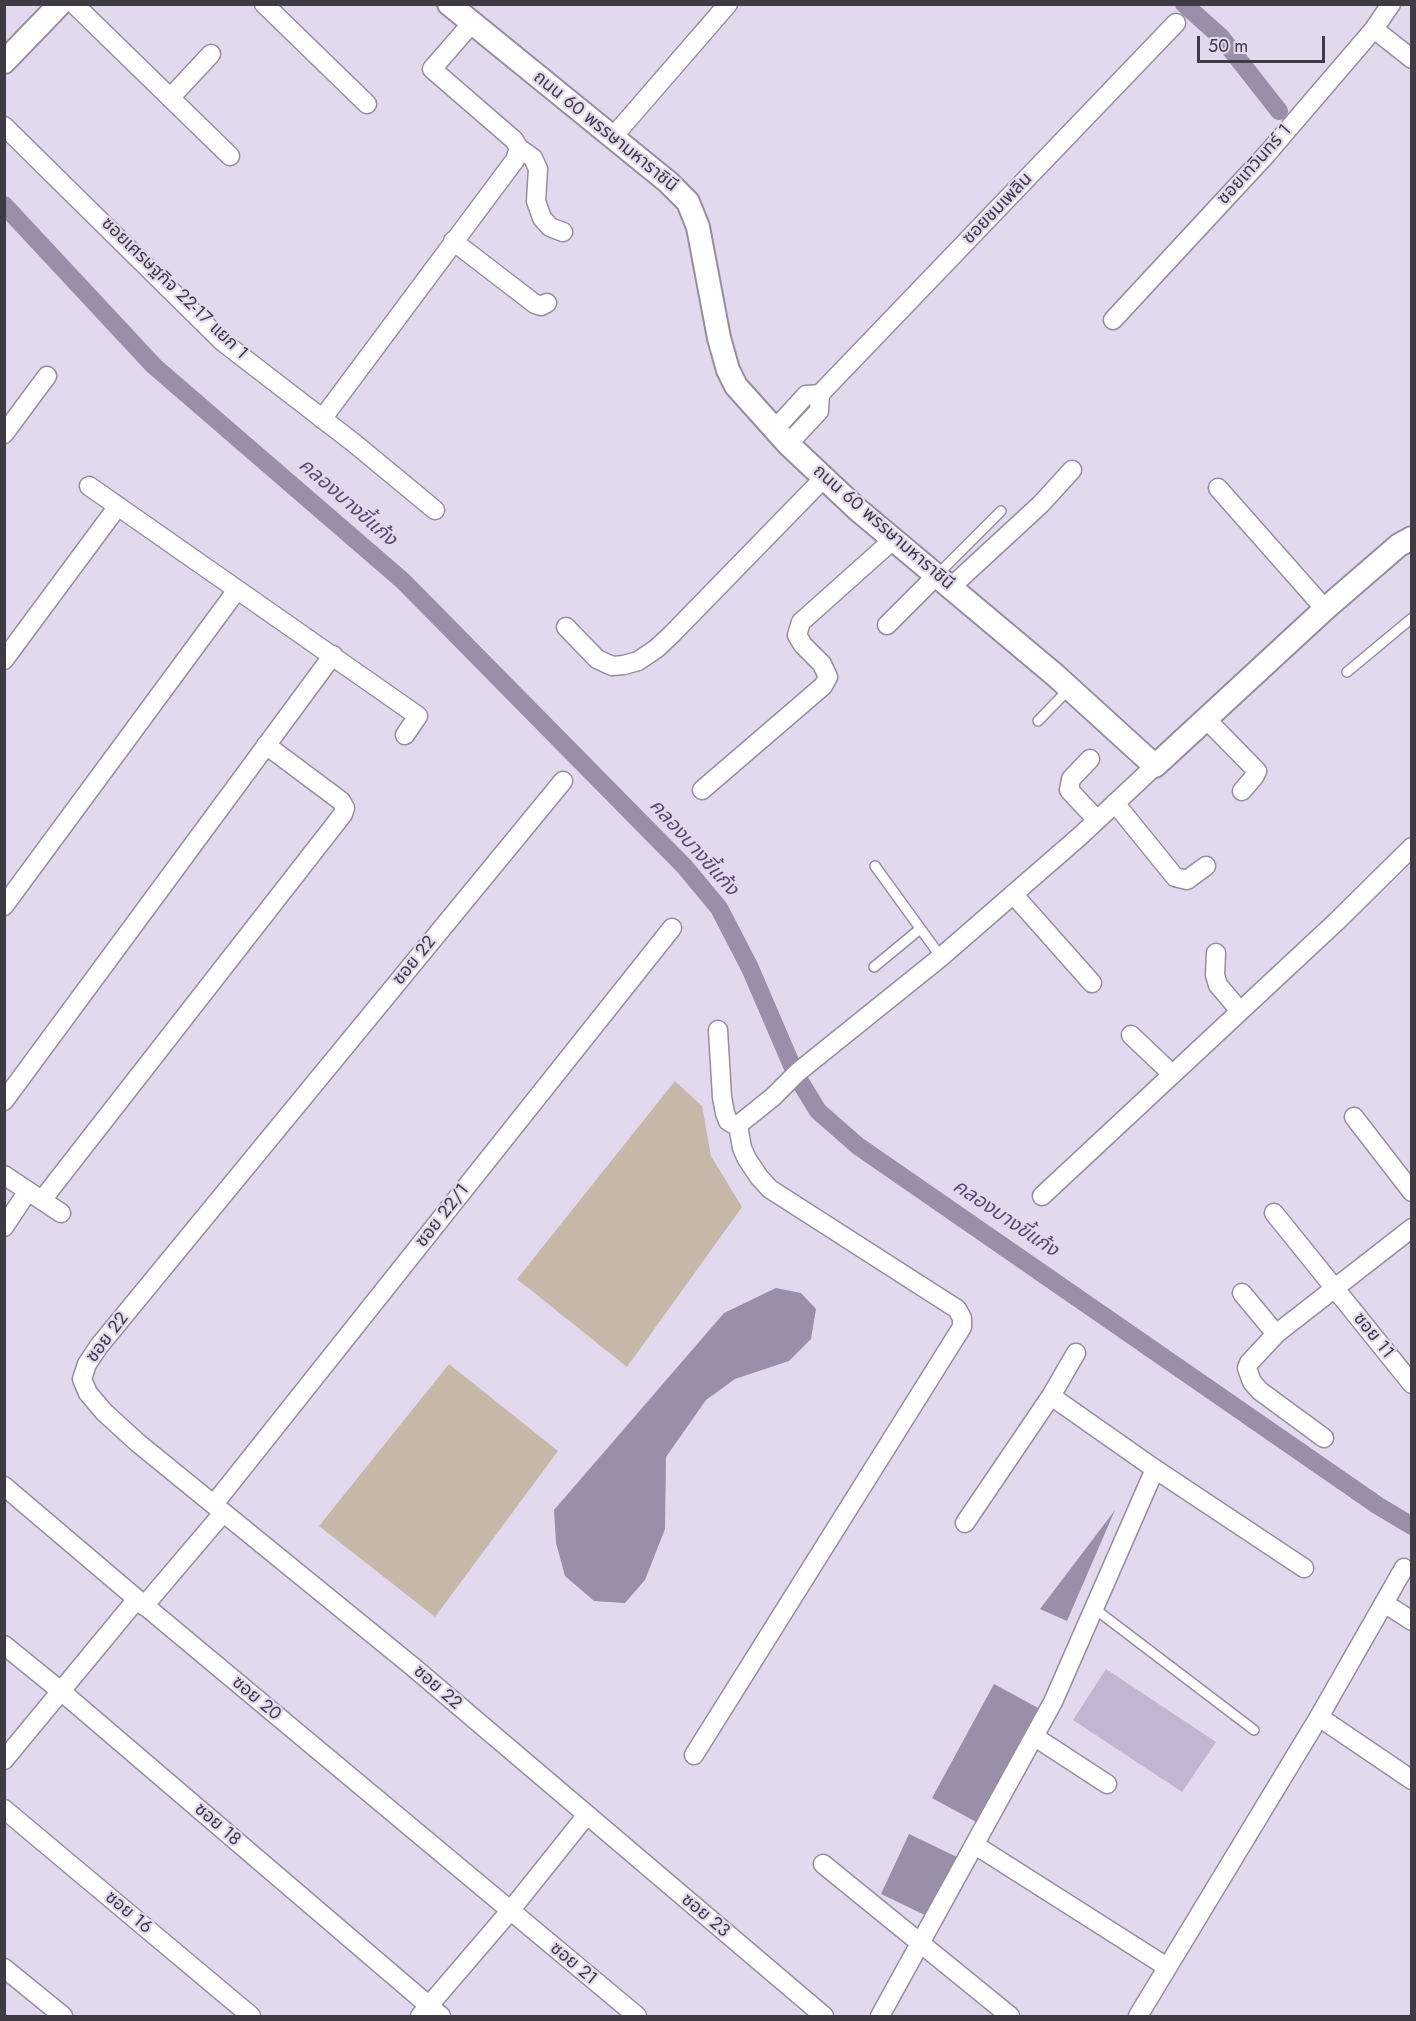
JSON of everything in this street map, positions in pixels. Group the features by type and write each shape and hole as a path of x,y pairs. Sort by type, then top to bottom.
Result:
{"street":[{"path":"4,62 60,4"},
{"path":"74,4 230,156"},
{"path":"264,4 367,104"},
{"name":"ถนน 60 พรรษามหาราชินี","path":"449,4 668,182 688,202 698,227 719,338 728,370 736,386 782,437 857,509 1069,688 1155,766"},
{"path":"612,138 728,4"},
{"name":"ซอยเทวินทร์ 1","path":"1113,320 1266,155 1374,29 1391,4"},
{"path":"472,23 432,69 533,158 538,169 536,201 542,218 550,227 563,232"},
{"name":"ซอยชมเพลิน","path":"782,437 819,411 820,394 1176,23"},
{"path":"1374,29 1412,59"},
{"path":"170,98 211,54"},
{"name":"ซอยเศรษฐกิจ 22-17 แยก 1","path":"4,126 223,342 354,443 435,510"},
{"path":"322,419 515,160 519,148"},
{"path":"453,241 535,304 541,306 547,303"},
{"path":"4,434 47,376"},
{"path":"887,625 1041,504 1072,470"},
{"path":"566,627 597,659 612,666 638,661 671,635 824,478"},
{"path":"89,486 418,716 405,735"},
{"path":"1218,488 1325,609"},
{"path":"4,660 118,506"},
{"path":"738,1125 798,1072 942,957 1115,803 1325,609 1399,545 1412,538"},
{"path":"702,790 823,686 828,677 822,664 803,645 797,635 801,622 894,539"},
{"path":"4,906 237,590"},
{"path":"4,1101 333,655"},
{"path":"1206,719 1257,771 1242,791"},
{"path":"4,1227 35,1196 343,814 345,808 341,801 266,745"},
{"path":"1090,759 1071,779 1069,790 1096,820"},
{"name":"ซอย 22","path":"563,782 99,1346 87,1364 82,1379 88,1393 104,1412 138,1443 412,1666 586,1816"},
{"path":"1115,803 1175,877 1187,880 1206,866"},
{"path":"1042,1196 1336,922 1412,847"},
{"path":"1013,894 1092,983"},
{"name":"ซอย 22/1","path":"4,1760 141,1603 218,1508 672,928"},
{"path":"1216,953 1215,975 1218,985 1240,1011"},
{"path":"718,1030 725,1113 728,1121 738,1125"},
{"path":"1131,1035 1172,1074"},
{"path":"1354,1117 1412,1192"},
{"path":"694,1755 962,1327 962,1318 957,1309 770,1189 759,1177 742,1148 738,1125"},
{"path":"4,1175 61,1213"},
{"name":"ซอย 11","path":"1274,1213 1412,1384"},
{"path":"1324,1438 1260,1391 1248,1375 1249,1362 1276,1334 1412,1228"},
{"path":"1242,1293 1276,1334"},
{"path":"964,1523 1051,1396 1076,1353"},
{"path":"1051,1396 1155,1469 1305,1568"},
{"path":"880,2016 1035,1737 1095,1609 1155,1469"},
{"name":"ซอย 20","path":"4,1486 510,1911"},
{"path":"1138,2016 1318,1717 1404,1568"},
{"path":"1384,1603 1412,1621"},
{"name":"ซอย 18","path":"4,1645 62,1692 430,2013"},
{"path":"1318,1717 1412,1780"},
{"path":"1035,1737 1107,1784"},
{"name":"ซอย 16","path":"4,1809 250,2016"},
{"path":"430,2013 586,1816"},
{"name":"ซอย 23","path":"586,1816 804,2009 824,2016"},
{"path":"975,1845 1167,1967"},
{"path":"823,1864 1010,2016"},
{"name":"ซอย 21","path":"510,1911 637,2016"},
{"path":"4,1968 63,2016"}],"lane":[{"path":"944,581 1001,511"},
{"path":"1347,672 1412,618"},
{"path":"1038,721 1069,688"},
{"path":"875,866 942,957"},
{"path":"874,968 920,929"},
{"path":"1095,1609 1254,1730"}],"shaded area":[{"path":"675,1081 702,1106 711,1156 742,1207 627,1367 517,1279"},
{"path":"776,1288 801,1293 816,1309 811,1339 789,1361 735,1379 706,1400 666,1457 665,1529 645,1580 625,1603 594,1601 565,1576 556,1543 554,1510 724,1313"},
{"path":"449,1364 558,1451 435,1617 319,1526"},
{"path":"1115,1510 1067,1621 1040,1609"},
{"path":"994,1684 1040,1709 978,1823 932,1798"},
{"path":"909,1834 957,1857 929,1917 881,1894"}],"building":[{"path":"1106,1669 1216,1742 1182,1792 1073,1720"}],"waterway":[{"path":"1184,4 1221,37 1279,111"},
{"name":"คลองบางขี้แก้ง","path":"4,205 154,366 403,581 684,866 719,908 750,968 796,1075 818,1111 858,1146 1377,1505 1412,1526"}]}
